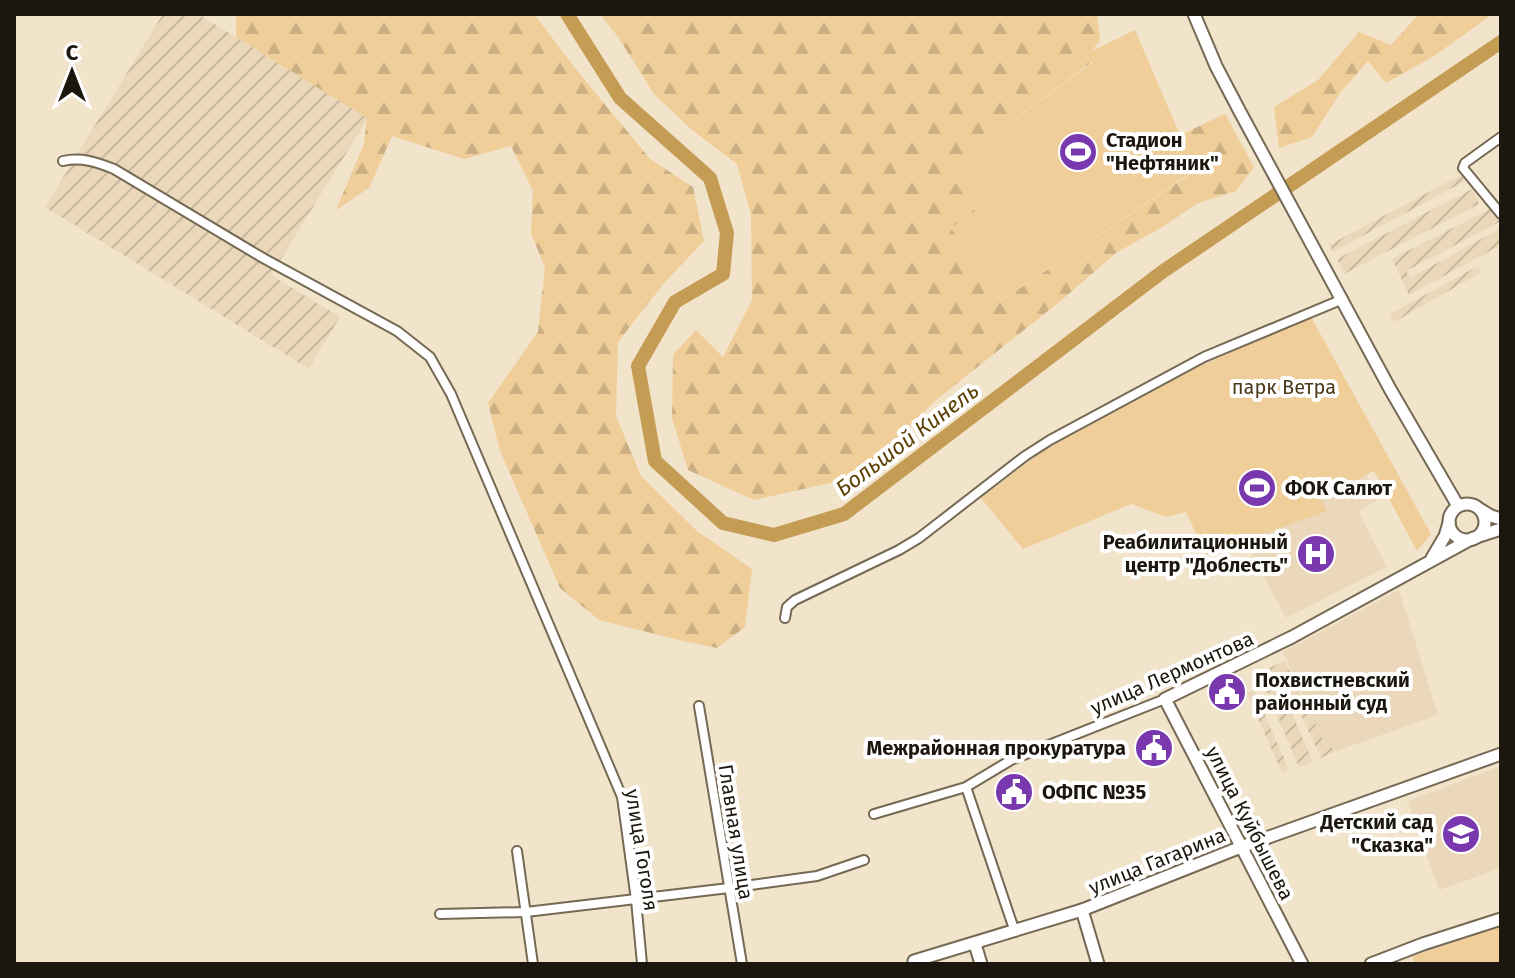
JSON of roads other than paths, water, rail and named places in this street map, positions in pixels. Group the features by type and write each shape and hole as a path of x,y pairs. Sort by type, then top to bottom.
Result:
{"main road":[{"path":"1194,14 1239,110 1390,389 1458,506"},
{"path":"1430,562 1445,536 1453,510 1458,506 1470,504 1501,519"},
{"path":"1449,521 1457,536 1468,540 1476,537 1484,526 1481,510"},
{"name":"улица Лермонтова","path":"1165,699 1292,637 1476,537 1501,529"},
{"name":"улица Куйбышева","path":"1165,699 1302,964"},
{"name":"улица Гагарина","path":"914,961 1082,910 1241,847 1501,754"},
{"path":"1082,910 1098,964"},
{"path":"1371,964 1501,919"},
{"path":"975,944 981,964"}],"street":[{"path":"1501,137 1465,163 1463,168 1501,214"},
{"name":"улица Гоголя","path":"63,161 76,158 114,169 263,258 397,331 430,357 451,394 622,797 642,964"},
{"path":"785,618 787,607 795,600 919,538 1050,440 1204,357 1343,299"},
{"name":"улица Лермонтова","path":"874,814 966,787 1011,760 1165,699"},
{"name":"Главная улица","path":"699,706 742,964"},
{"path":"966,787 1015,932"},
{"path":"517,851 533,964"},
{"path":"440,914 526,912 636,900 817,876 864,860"}],"waterway":[{"name":"Большой Кинель","path":"567,14 620,98 710,178 727,233 723,274 675,302 638,366 655,461 723,523 774,535 844,514 1162,272 1501,42"}],"place":[{"name":"Стадион \"Нефтяник\"","path":"1078,152"},
{"name":"ФОК Салют","path":"1257,488"},
{"name":"Реабилитационный центр \"Доблесть\"","path":"1316,554"},
{"name":"Похвистневский районный суд","path":"1227,692"},
{"name":"Межрайонная прокуратура","path":"1154,748"},
{"name":"ОФПС №35","path":"1014,792"},
{"name":"Детский сад \"Сказка\"","path":"1461,834"}],"park label":[{"name":"парк Ветра","path":"1284,387"}]}
